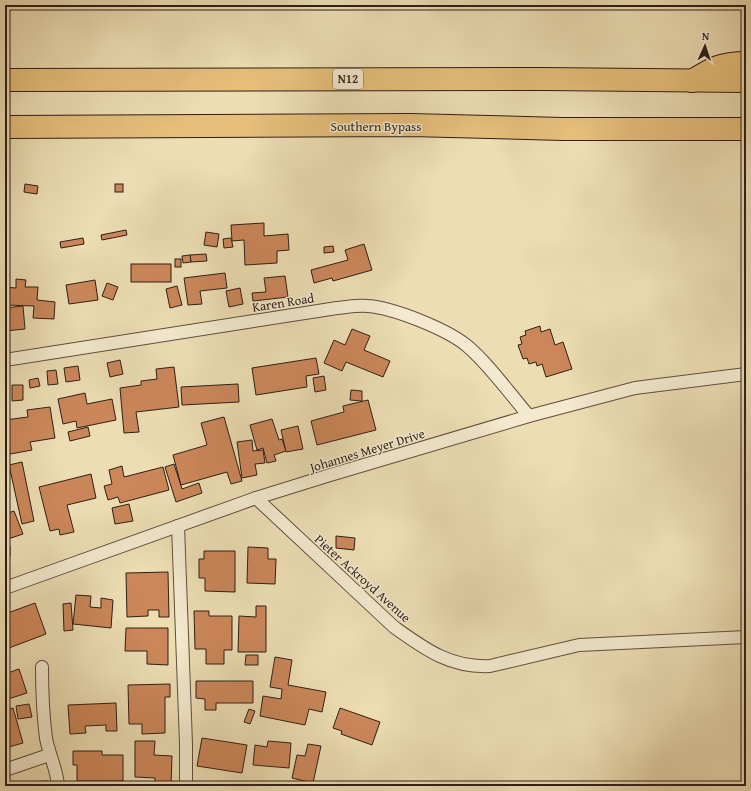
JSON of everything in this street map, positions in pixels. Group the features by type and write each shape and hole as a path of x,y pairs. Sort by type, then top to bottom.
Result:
{"highway":[{"path":"691,81 716,66 746,63"},
{"name":"N12","path":"5,80 544,79 746,81"},
{"name":"Southern Bypass","path":"5,127 410,125 746,129"}],"street":[{"name":"Karen Road","path":"5,360 337,308 368,306 388,310 409,317 459,340 478,357 529,416"},
{"name":"Johannes Meyer Drive","path":"5,588 256,498 529,416 635,388 746,374"},
{"name":"Pieter Ackroyd Avenue","path":"256,498 394,627 413,641 438,656 460,664 490,666 579,645 746,637"},
{"path":"178,526 186,744 186,786"},
{"path":"42,667 44,713 49,755 56,772 58,786"},
{"path":"5,770 49,755"}],"building":[{"path":"25,184 38,186 37,194 24,192"},
{"path":"115,184 123,184 123,192 115,192"},
{"path":"264,223 264,236 288,234 289,250 277,251 277,263 245,265 244,240 232,241 231,225"},
{"path":"126,230 127,235 102,240 101,235"},
{"path":"206,232 219,234 217,247 204,245"},
{"path":"83,238 84,244 61,248 60,242"},
{"path":"231,238 233,247 224,248 223,239"},
{"path":"364,244 372,270 333,281 332,278 314,283 311,270 348,260 345,250"},
{"path":"333,246 334,252 324,253 324,247"},
{"path":"206,254 207,261 191,262 190,255"},
{"path":"190,255 191,262 183,263 182,256"},
{"path":"175,259 181,259 181,267 175,267"},
{"path":"131,264 171,264 171,282 131,282"},
{"path":"225,273 227,288 200,291 202,304 188,305 184,278"},
{"path":"285,276 288,297 253,301 252,293 266,292 264,278"},
{"path":"16,279 26,280 25,287 38,287 37,300 55,302 54,319 33,318 34,306 5,305 5,287 16,288"},
{"path":"95,280 98,300 69,304 66,285"},
{"path":"107,283 118,287 113,300 102,296"},
{"path":"177,286 182,305 170,308 166,289"},
{"path":"240,288 243,304 229,307 226,291"},
{"path":"23,306 25,329 5,331 5,308"},
{"path":"540,326 541,332 550,329 555,345 563,342 572,369 546,377 542,364 537,366 536,362 529,364 527,358 523,359 518,345 522,344 520,337 526,335 525,331"},
{"path":"352,329 370,336 364,350 390,361 383,377 346,362 342,371 324,363 334,340 345,345"},
{"path":"316,358 319,374 306,376 307,387 256,395 252,368"},
{"path":"120,360 123,374 110,377 107,363"},
{"path":"78,366 80,380 66,382 64,368"},
{"path":"174,367 179,407 136,412 139,432 124,433 120,388 141,385 141,381 157,379 156,369"},
{"path":"56,370 58,384 48,385 47,371"},
{"path":"324,376 326,390 315,392 313,378"},
{"path":"38,378 40,386 30,388 29,380"},
{"path":"238,384 239,402 182,405 181,387"},
{"path":"12,385 23,385 23,400 12,401"},
{"path":"351,390 362,391 362,401 350,400"},
{"path":"85,393 87,404 112,399 116,420 77,428 76,421 63,424 58,399"},
{"path":"368,400 376,430 317,445 311,421 344,412 343,406"},
{"path":"50,407 55,438 30,442 32,450 5,455 5,420 28,417 27,410"},
{"path":"224,417 242,481 231,484 227,472 181,485 173,455 207,445 201,423"},
{"path":"272,419 279,440 282,439 286,451 274,455 276,461 267,463 263,448 257,450 250,425"},
{"path":"298,426 303,449 286,452 281,430"},
{"path":"88,427 90,436 70,441 68,432"},
{"path":"252,440 253,451 263,450 265,463 255,464 257,475 242,478 237,442"},
{"path":"22,462 34,521 22,524 9,465"},
{"path":"174,464 182,489 199,483 202,493 176,502 165,467"},
{"path":"122,466 124,477 163,467 169,490 120,503 118,497 108,500 104,486 112,484 109,470"},
{"path":"91,474 96,498 67,505 74,532 60,535 59,529 50,531 39,487"},
{"path":"129,504 133,521 115,524 112,508"},
{"path":"14,511 23,534 5,540 5,514"},
{"path":"336,536 355,538 354,550 336,548"},
{"path":"5,546 10,546 10,556 5,555"},
{"path":"248,547 268,548 268,559 276,559 275,584 247,583"},
{"path":"204,551 235,551 235,592 205,591 205,578 199,578 199,559 204,559"},
{"path":"168,572 169,617 159,617 159,610 148,610 148,616 127,617 126,573"},
{"path":"76,595 91,596 90,607 101,608 101,598 113,600 111,628 73,624"},
{"path":"35,603 46,634 9,648 5,639 5,614"},
{"path":"71,603 73,630 64,631 63,604"},
{"path":"256,606 266,606 266,652 238,652 239,616 256,617"},
{"path":"194,611 209,611 209,616 232,616 232,650 224,650 224,664 206,664 206,649 195,649"},
{"path":"126,628 168,628 168,665 147,664 147,651 125,651"},
{"path":"246,655 258,655 258,665 245,665"},
{"path":"275,657 292,660 288,685 326,692 322,712 309,709 305,725 260,716 263,696 281,699 282,689 270,687"},
{"path":"19,669 27,693 5,700 5,674"},
{"path":"196,681 253,681 253,703 216,703 216,710 205,710 205,699 196,698"},
{"path":"170,684 170,697 165,697 165,733 142,734 142,724 129,724 128,685"},
{"path":"116,703 117,731 106,731 106,725 85,726 86,733 70,734 68,705"},
{"path":"29,704 32,717 18,719 16,706"},
{"path":"13,708 23,743 9,747 8,742 5,743 5,710"},
{"path":"340,708 380,722 372,745 341,734 342,731 333,728"},
{"path":"249,709 255,711 250,724 244,722"},
{"path":"202,738 247,745 242,773 197,766"},
{"path":"135,741 155,741 154,755 172,756 171,786 155,786 155,778 135,777"},
{"path":"268,741 291,743 289,768 253,765 255,745 267,747"},
{"path":"308,744 321,746 313,783 292,778 297,755 305,756"},
{"path":"73,751 102,751 102,755 123,755 123,781 77,781 77,765 73,765"},
{"path":"48,781 48,786 5,786 5,783"}]}
